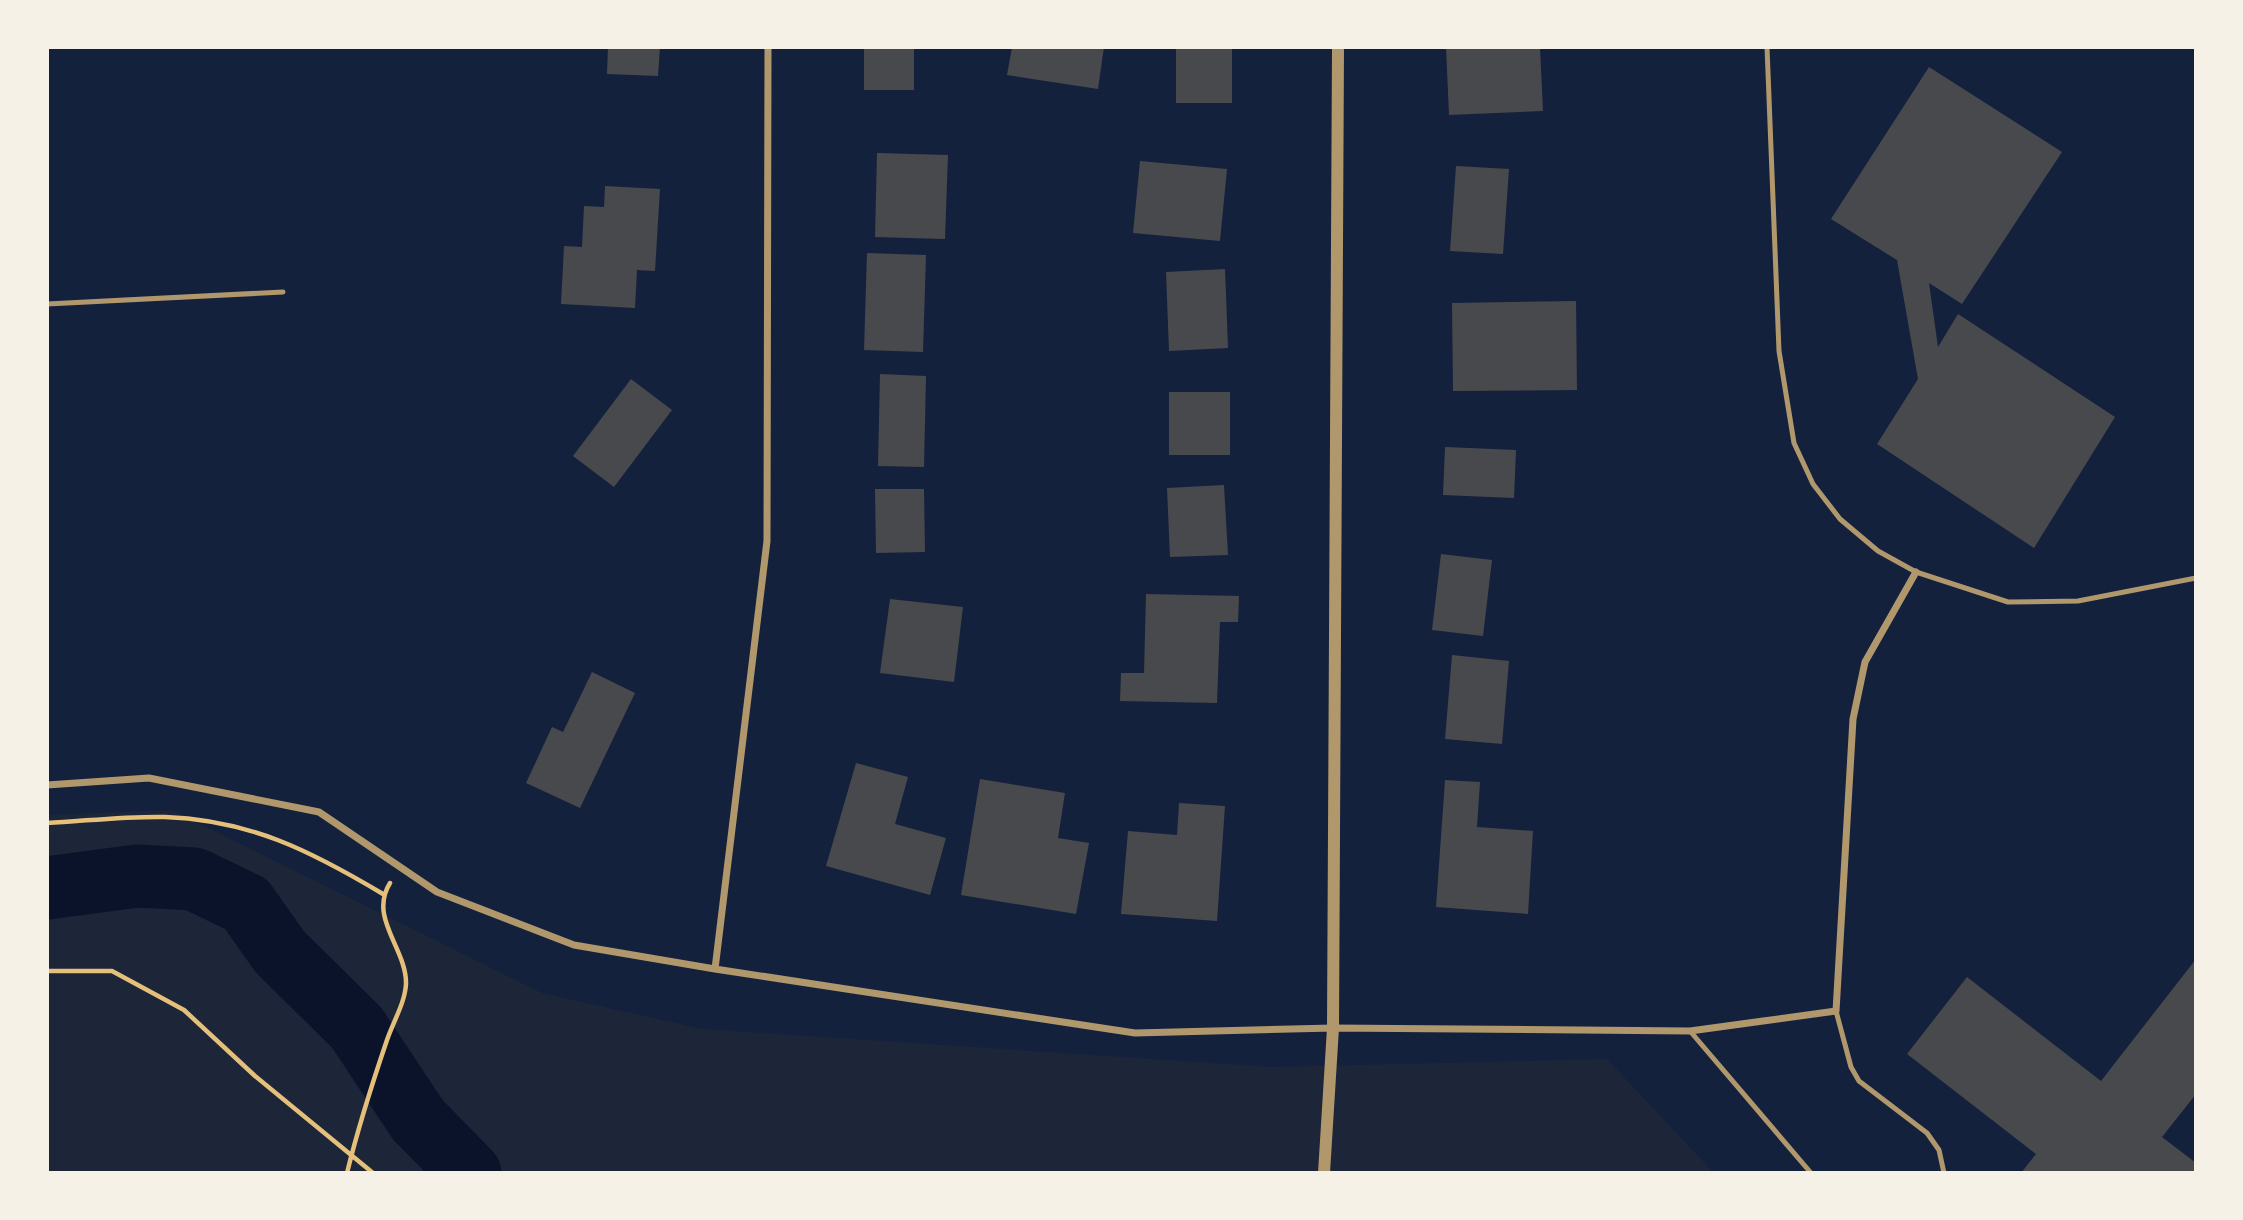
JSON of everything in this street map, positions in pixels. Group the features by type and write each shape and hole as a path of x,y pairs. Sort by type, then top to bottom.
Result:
{"street":[{"path":"715,969 767,541 768,47"},
{"path":"1324,1173 1333,1028 1338,47"},
{"path":"47,785 149,778 319,812 437,892 574,945 1135,1033 1333,1028 1690,1031 1836,1012 1853,719 1866,662 1916,572"}],"lane":[{"path":"1767,47 1779,351 1794,443 1813,484 1840,519 1878,551 1916,572 2008,602 2078,601 2196,578"},
{"path":"47,304 283,292"},
{"path":"1836,1012 1851,1067 1859,1081 1927,1133 1939,1150 1944,1173"},
{"path":"1690,1031 1811,1173"}],"path":[{"path":"47,823 164,817 257,831 329,862 383,894"},
{"path":"347,1173 367,1099 401,1005 406,983 397,947 385,920 383,894 400,867"},
{"path":"47,971 112,971 184,1010 255,1076 373,1173"}],"shaded area":[{"path":"172,810 542,993 702,1029 1272,1067 1607,1059 1714,1173 47,1173 47,815"}],"building":[{"path":"608,47 660,47 658,76 607,74"},
{"path":"864,47 914,47 914,90 864,90"},
{"path":"1012,47 1104,47 1098,89 1007,75"},
{"path":"1176,47 1232,47 1232,103 1176,103"},
{"path":"1446,47 1540,47 1543,111 1449,115"},
{"path":"1929,67 2062,152 1962,304 1929,283 1938,347 1958,314 2115,417 2034,548 1877,444 1918,379 1897,260 1831,219"},
{"path":"877,153 948,155 945,239 875,237"},
{"path":"1140,161 1227,169 1220,241 1133,233"},
{"path":"1456,166 1509,169 1503,254 1450,251"},
{"path":"605,186 660,189 655,271 637,270 635,308 561,304 564,246 582,247 584,206 604,207"},
{"path":"867,253 926,255 923,352 864,350"},
{"path":"1225,269 1228,348 1169,351 1166,272"},
{"path":"1576,301 1577,390 1453,391 1452,303"},
{"path":"880,374 926,376 924,467 878,466"},
{"path":"631,379 672,410 614,487 573,456"},
{"path":"1169,392 1230,392 1230,455 1169,455"},
{"path":"1445,447 1516,450 1514,498 1443,495"},
{"path":"1224,485 1228,555 1170,557 1167,488"},
{"path":"875,489 924,489 925,552 876,553"},
{"path":"1441,554 1492,560 1483,636 1432,630"},
{"path":"1146,594 1239,596 1238,622 1220,622 1217,703 1120,701 1121,673 1144,673"},
{"path":"890,599 963,607 954,682 880,673"},
{"path":"1452,655 1509,661 1502,744 1445,739"},
{"path":"592,672 635,693 580,808 526,783 552,727 563,732"},
{"path":"856,763 908,777 895,824 946,838 930,895 826,866"},
{"path":"980,779 1065,793 1058,838 1089,843 1076,914 961,895"},
{"path":"1445,780 1480,782 1477,827 1533,831 1528,914 1436,907"},
{"path":"1179,803 1225,806 1217,921 1121,914 1128,831 1177,835"},
{"path":"2196,959 2196,1094 2162,1137 2196,1163 2196,1173 2021,1173 2036,1154 1907,1054 1967,977 2101,1081"}],"waterway":[{"path":"47,888 137,876 194,879 246,904 280,952 357,1028 418,1120 470,1173"}]}
